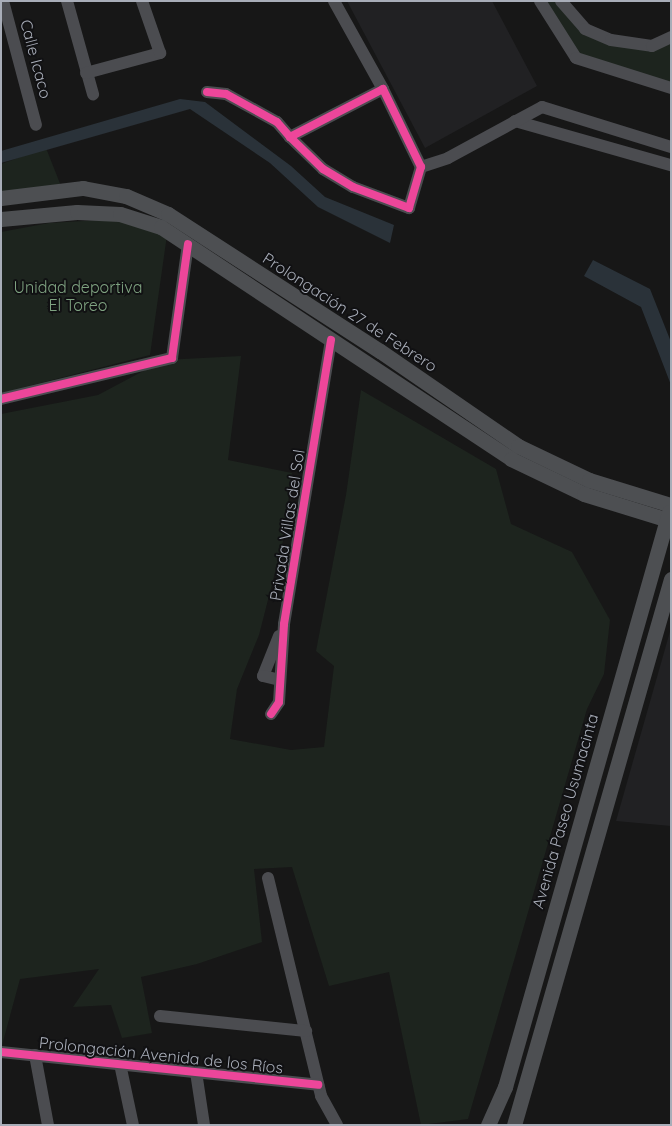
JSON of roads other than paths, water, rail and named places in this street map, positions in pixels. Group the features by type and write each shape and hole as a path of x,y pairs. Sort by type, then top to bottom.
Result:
{"main road":[{"name":"Prolongación 27 de Febrero","path":"1,198 83,188 126,196 168,214 380,351 518,446 589,480 670,513"},
{"name":"Prolongación 27 de Febrero","path":"1,220 77,212 120,214 161,227 510,459 584,494 670,513"},
{"name":"Avenida Paseo Usumacinta","path":"488,1125 505,1087 670,513"},
{"path":"514,1125 671,579"}],"street":[{"name":"Calle Icaco","path":"3,1 36,125"},
{"path":"67,1 93,94"},
{"path":"86,73 160,53 142,1"},
{"path":"207,92 226,94 245,102 277,122 323,169 353,187 409,208 422,167 383,89 334,1"},
{"path":"540,1 576,58 671,88"},
{"path":"560,1 585,29 611,40 652,46 671,37"},
{"path":"290,137 383,89"},
{"path":"422,167 448,158 542,107 671,147"},
{"path":"515,121 671,166"},
{"path":"1,399 172,358 188,244"},
{"name":"Privada Villas del Sol","path":"271,714 279,702 284,624 331,340"},
{"path":"268,878 320,1096 337,1125"},
{"path":"160,1016 306,1032"},
{"name":"Prolongación Avenida de los Ríos","path":"1,1052 318,1085"},
{"path":"35,1055 48,1125"},
{"path":"120,1064 133,1125"},
{"path":"196,1072 204,1125"}],"park label":[{"name":"Unidad deportiva El Toreo","path":"78,296"}]}
